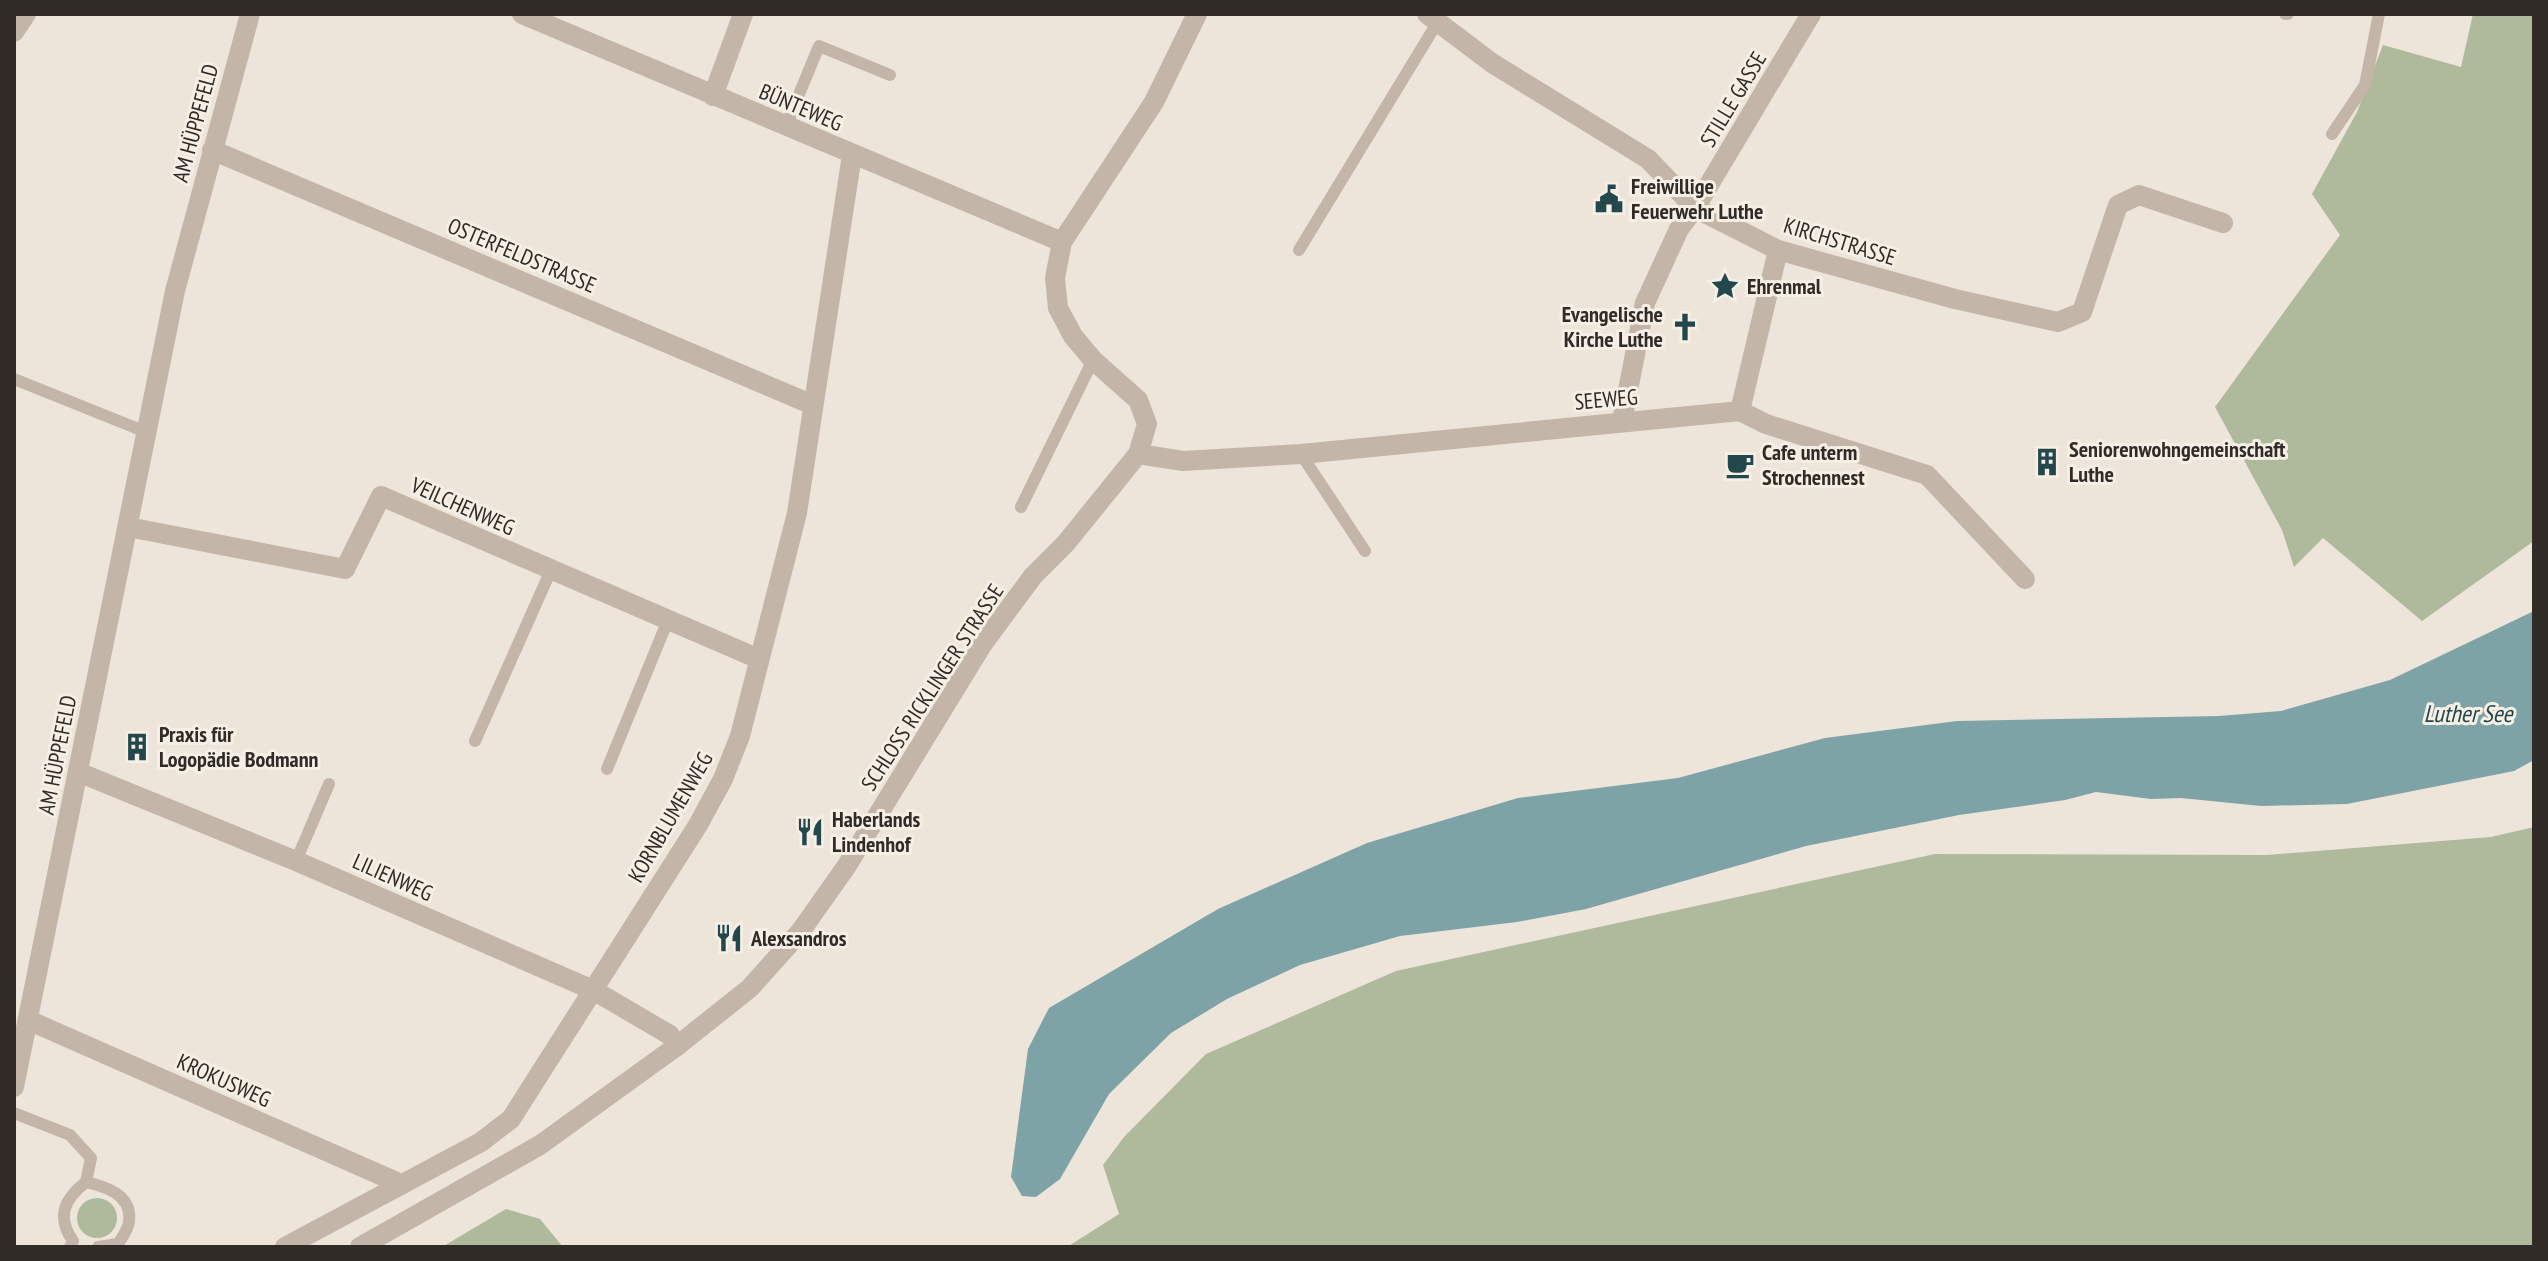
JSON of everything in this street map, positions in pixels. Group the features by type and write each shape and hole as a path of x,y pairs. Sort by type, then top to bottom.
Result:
{"street":[{"path":"14,32 26,14"},
{"name":"AM HÜPPEFELD","path":"14,1087 175,291 250,14"},
{"name":"BÜNTEWEG","path":"522,14 1062,242"},
{"path":"713,96 743,14"},
{"path":"1138,454 1147,424 1138,400 1093,360 1073,336 1058,308 1055,278 1062,242 1154,102 1197,14"},
{"name":"STILLE GASSE","path":"1622,421 1645,303 1679,229 1695,208 1811,14"},
{"name":"KIRCHSTRASSE","path":"1432,18 1492,63 1648,159 1695,208 1778,250 1955,299 2058,322 2082,312 2118,205 2139,195 2223,223"},
{"name":"OSTERFELDSTRASSE","path":"212,150 813,405"},
{"name":"KORNBLUMENWEG","path":"285,1247 481,1142 511,1119 698,825 723,779 740,736 797,513 852,155"},
{"path":"1740,411 1778,250"},
{"name":"SEEWEG","path":"1138,454 1183,461 1301,454 1740,411 1766,424 1927,475 2025,579"},
{"name":"SCHLOSS RICKLINGER STRASSE","path":"360,1247 540,1145 677,1046 750,988 800,932 846,867 982,645 1033,576 1066,543 1138,454"},
{"name":"VEILCHENWEG","path":"128,527 345,569 381,496 759,659"},
{"name":"LILIENWEG","path":"78,772 296,861 593,990 670,1035 677,1046"},
{"name":"KROKUSWEG","path":"28,1020 401,1184"}],"lane":[{"path":"2332,134 2365,85 2379,14"},
{"path":"1299,250 1432,18"},
{"path":"786,126 819,46 890,75"},
{"path":"1021,507 1093,360"},
{"path":"14,379 146,432"},
{"path":"1301,454 1365,551"},
{"path":"475,741 551,570"},
{"path":"607,769 668,620"},
{"path":"296,861 329,784"},
{"path":"14,1113 70,1135 91,1158 86,1182 72,1193 63,1213 71,1244 96,1247 118,1244 129,1221 124,1200 108,1187 86,1182"}],"green space":[{"path":"2473,14 2534,14 2534,541 2422,621 2323,538 2294,567 2282,530 2215,407 2340,235 2312,194 2357,112 2383,45 2461,67"},
{"path":"2534,827 2534,1247 1067,1247 1119,1214 1103,1165 1124,1137 1206,1054 1396,971 1935,854 2267,855 2491,837"},
{"path":"97,1198 111,1204 117,1218 111,1232 97,1238 83,1232 77,1218 83,1204"},
{"path":"506,1209 540,1219 563,1247 442,1247"}],"water":[{"name":"Luther See","path":"2534,611 2534,760 2514,771 2347,804 2261,806 2096,792 2065,800 1959,815 1806,846 1586,909 1517,922 1400,936 1300,965 1227,999 1171,1033 1109,1094 1060,1179 1036,1197 1022,1196 1011,1177 1028,1049 1049,1008 1218,909 1367,843 1518,798 1678,778 1825,738 1957,721 2219,716 2281,711 2390,680"}],"place":[{"name":"Freiwillige Feuerwehr Luthe","path":"1609,199"},
{"name":"Ehrenmal","path":"1725,286"},
{"name":"Evangelische Kirche Luthe","path":"1685,327"},
{"name":"Seniorenwohngemeinschaft Luthe","path":"2047,462"},
{"name":"Cafe unterm Strochennest","path":"1740,465"},
{"name":"Praxis für Logopädie Bodmann","path":"137,747"},
{"name":"Haberlands Lindenhof","path":"810,832"},
{"name":"Alexsandros","path":"729,938"}]}
